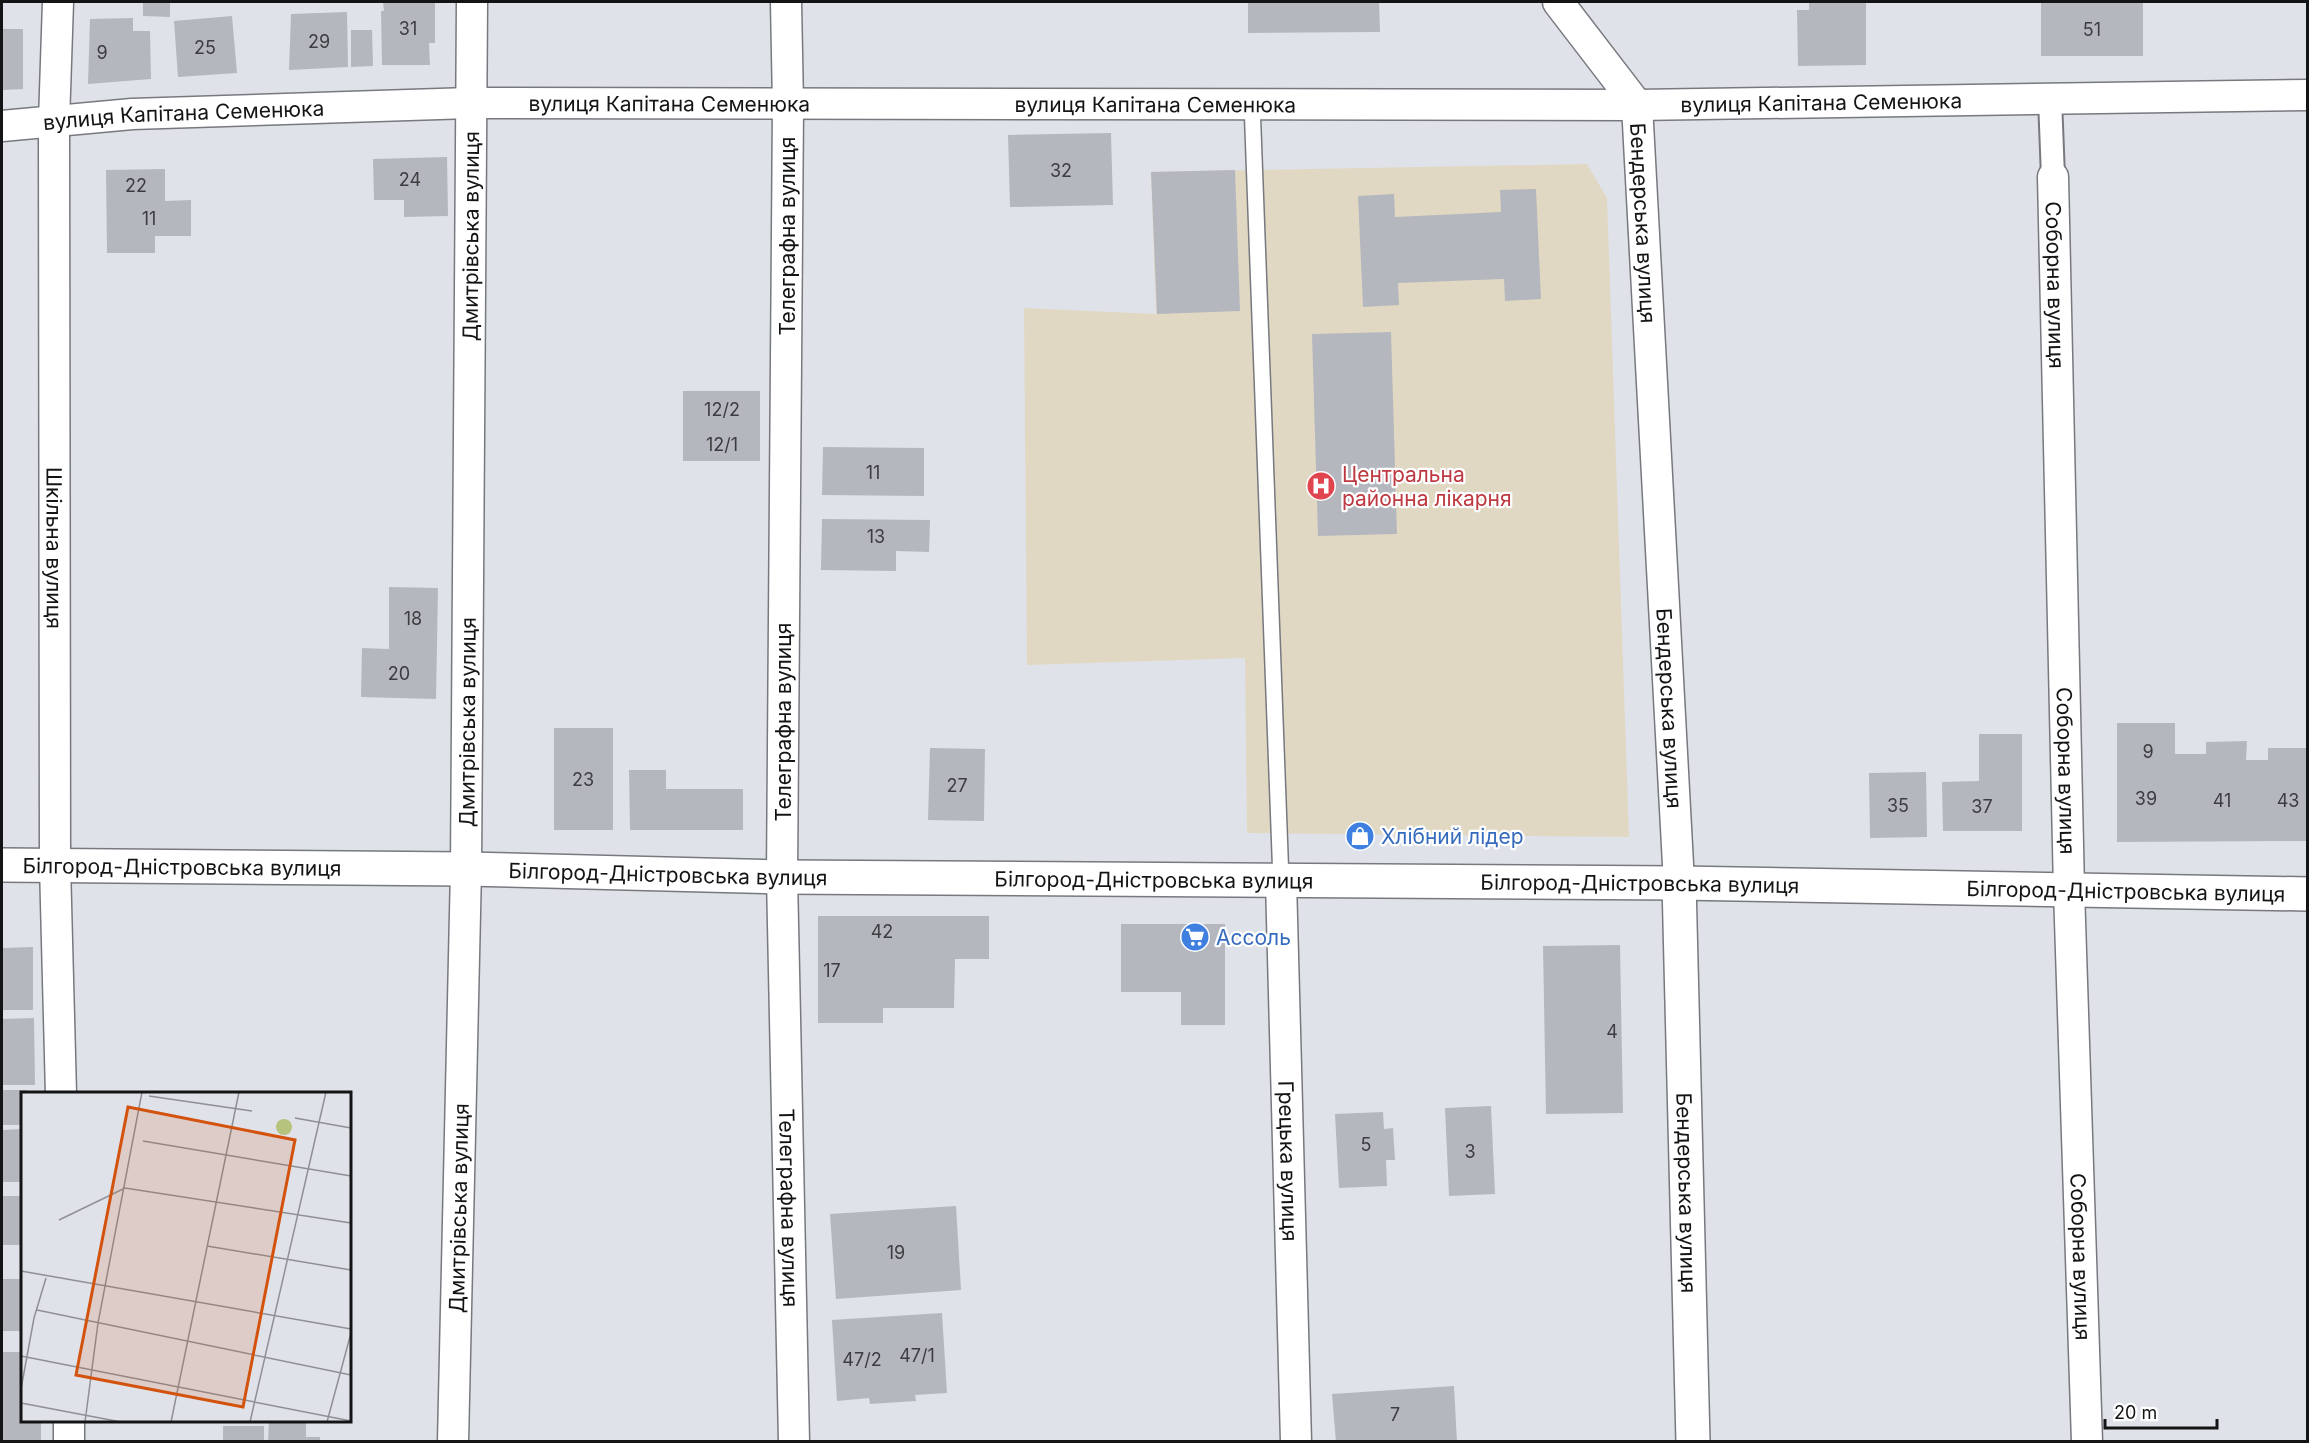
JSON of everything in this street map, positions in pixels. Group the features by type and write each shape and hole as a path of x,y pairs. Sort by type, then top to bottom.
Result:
{"main road":[{"name":"Білгород-Дністровська вулиця","path":"2,865 466,869 782,877 1679,883 2307,894"},
{"name":"Бендерська вулиця","path":"1679,883 1693,1442"}],"street":[{"name":"Шкільна вулиця","path":"58,2 54,121 55,865 61,1092"},
{"name":"Дмитрівська вулиця","path":"453,1442 466,869 472,2"},
{"name":"Телеграфна вулиця","path":"786,2 788,105 782,877 794,1442"},
{"name":"Бендерська вулиця","path":"1557,2 1637,105 1679,883"},
{"name":"вулиця Капітана Семенюка","path":"2,126 132,114 470,103 1637,105 2307,96"},
{"name":"Соборна вулиця","path":"2050,99 2069,890 2087,1442"},
{"name":"Грецька вулиця","path":"1281,881 1296,1442"},
{"path":"69,1422 69,1442"}],"lane":[{"path":"1252,103 1281,881"}],"shaded area":[{"name":"Центральна районна лікарня","path":"1587,164 1607,198 1629,837 1247,833 1245,658 1027,665 1024,308 1156,314 1151,172"}],"building":[{"path":"143,2 170,2 170,17 143,16"},
{"path":"383,2 435,2 435,43 429,43 430,65 382,65 381,11 384,11"},
{"path":"1248,2 1379,2 1380,32 1248,33"},
{"path":"1809,2 1866,2 1866,65 1798,66 1797,10 1809,10"},
{"path":"2041,2 2143,2 2143,56 2041,56"},
{"path":"347,12 348,67 289,70 291,14"},
{"path":"232,16 237,73 178,77 174,21"},
{"path":"133,18 133,31 150,31 151,79 88,84 90,19"},
{"path":"2,29 23,29 23,89 2,90"},
{"path":"351,30 372,30 373,66 351,67"},
{"path":"1111,133 1113,205 1010,207 1008,135"},
{"path":"447,157 448,216 404,217 404,200 374,200 373,159"},
{"path":"165,169 165,201 191,200 191,236 155,236 155,253 107,253 106,170"},
{"path":"1235,170 1240,311 1157,314 1151,172"},
{"path":"1536,189 1541,299 1505,301 1504,279 1398,283 1399,305 1363,307 1358,196 1394,194 1395,217 1501,212 1500,190"},
{"path":"1391,332 1397,534 1318,536 1312,334"},
{"path":"683,391 760,391 760,461 683,461"},
{"path":"823,447 924,448 924,496 822,495"},
{"path":"822,519 930,520 929,552 896,551 896,571 821,570"},
{"path":"389,587 438,588 436,699 361,697 362,648 389,649"},
{"path":"2117,723 2175,723 2175,754 2206,754 2206,742 2247,741 2246,760 2268,760 2268,748 2308,748 2308,841 2117,842"},
{"path":"554,728 613,728 613,830 554,830"},
{"path":"1979,734 2022,734 2022,831 1943,831 1942,782 1979,781"},
{"path":"930,748 985,749 984,821 928,820"},
{"path":"629,770 666,770 666,789 743,789 743,830 630,830"},
{"path":"1926,772 1927,837 1870,838 1869,773"},
{"path":"818,916 989,916 989,959 955,959 954,1008 883,1008 883,1023 818,1023"},
{"path":"1121,924 1225,924 1225,1025 1181,1025 1181,992 1121,992"},
{"path":"1620,945 1623,1113 1546,1114 1543,946"},
{"path":"33,947 33,1010 2,1010 2,948"},
{"path":"34,1018 35,1085 2,1085 2,1019"},
{"path":"2,1090 27,1090 27,1092 21,1092 21,1125 2,1125"},
{"path":"1491,1106 1495,1194 1449,1196 1445,1108"},
{"path":"1383,1112 1384,1129 1393,1128 1395,1160 1386,1160 1387,1186 1339,1188 1335,1114"},
{"path":"21,1129 21,1182 2,1182 2,1130"},
{"path":"2,1196 21,1196 21,1245 2,1245"},
{"path":"956,1206 961,1290 836,1299 830,1214"},
{"path":"2,1279 21,1279 21,1331 2,1331"},
{"path":"942,1313 947,1393 915,1395 916,1401 870,1404 869,1398 837,1401 832,1320"},
{"path":"2,1352 21,1352 21,1422 41,1422 41,1442 2,1442"},
{"path":"1454,1386 1457,1442 1336,1442 1332,1394"},
{"path":"269,1422 306,1422 306,1437 320,1437 320,1442 268,1442"},
{"path":"223,1426 264,1426 264,1442 223,1442"}],"place":[{"name":"Центральна районна лікарня","path":"1321,486"},
{"name":"Хлібний лідер","path":"1360,836"},
{"name":"Ассоль","path":"1195,937"}]}
